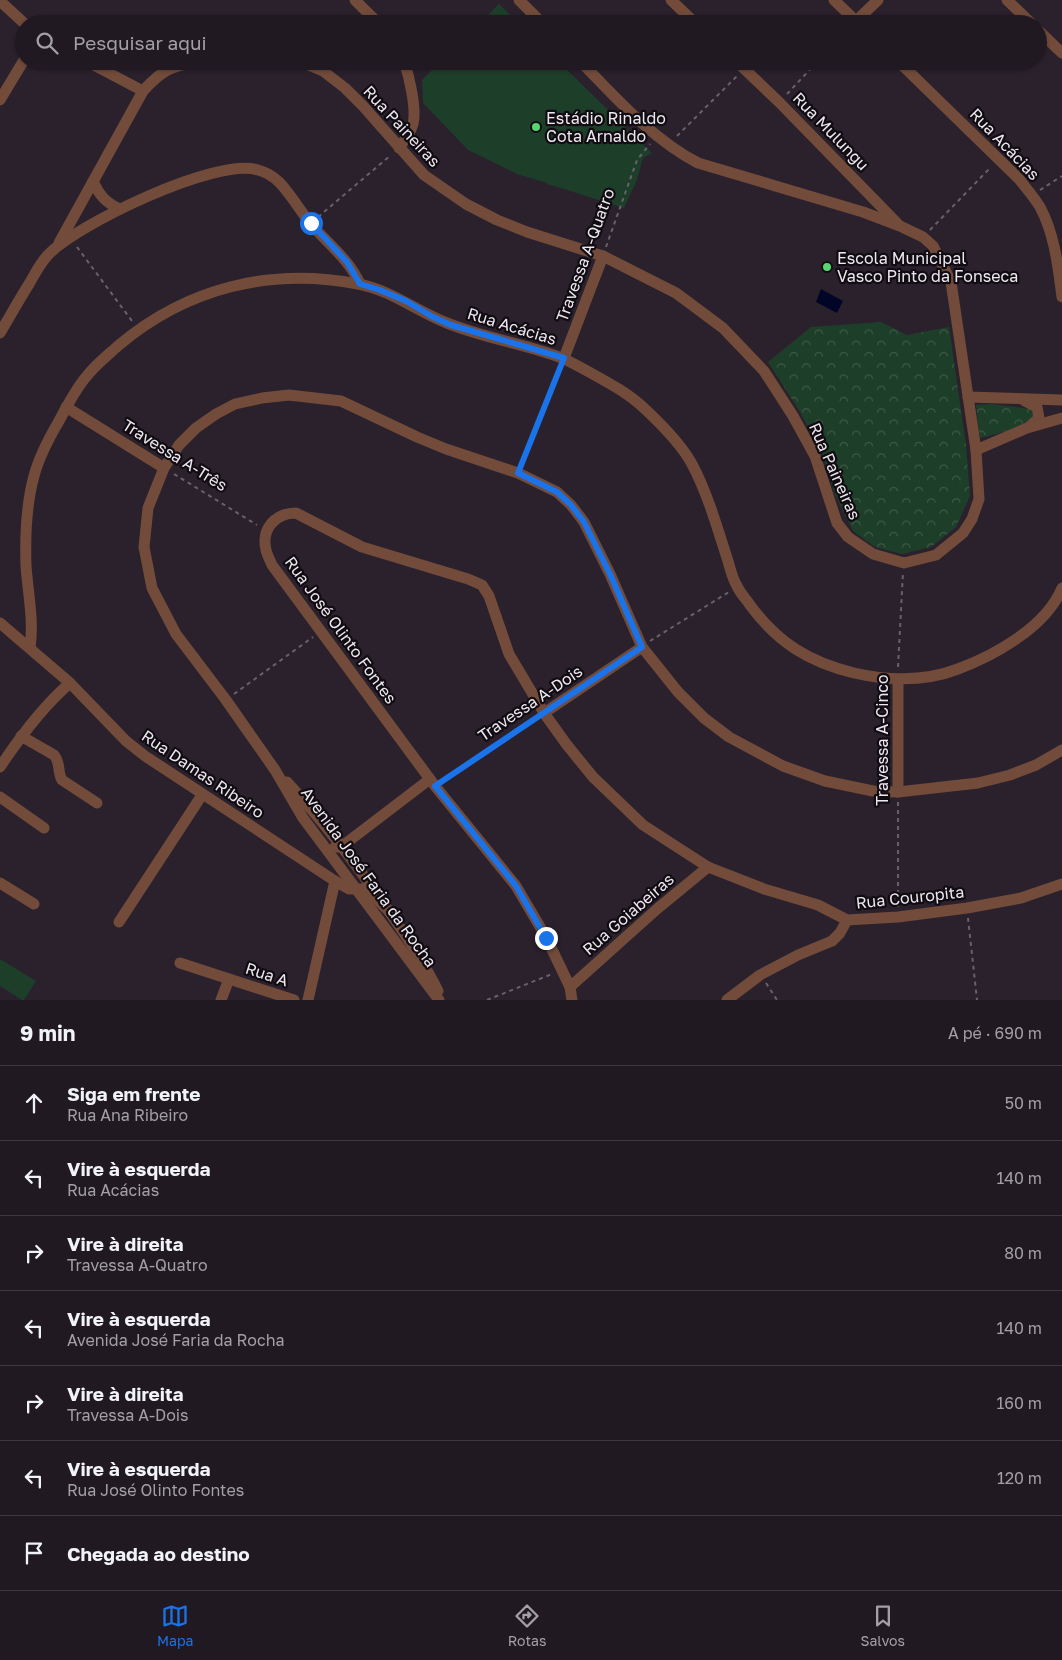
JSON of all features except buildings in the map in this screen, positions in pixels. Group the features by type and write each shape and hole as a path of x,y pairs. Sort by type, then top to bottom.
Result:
{"street":[{"path":"355,0 370,15"},
{"path":"519,0 534,15"},
{"path":"671,0 687,15"},
{"path":"834,0 850,15"},
{"path":"865,15 878,0"},
{"path":"1007,0 1023,15"},
{"path":"0,1 15,15"},
{"path":"1047,38 1062,52"},
{"path":"0,100 18,70"},
{"path":"103,70 143,91"},
{"path":"57,246 143,91 157,75 167,70"},
{"name":"Rua Paineiras","path":"320,70 345,88 363,106 424,175 466,204 527,232 603,256 676,293 723,328 764,371 793,416 815,456 837,523 848,537 873,554 904,563"},
{"path":"399,148 413,126 414,114 407,70"},
{"path":"589,70 656,136 698,163 863,212 923,237 933,246 951,282 976,450 978,499 972,519 963,533 936,555 904,563"},
{"name":"Rua Mulungu","path":"745,70 900,226"},
{"name":"Rua Acácias","path":"907,70 1019,179 1032,196 1040,208 1055,247 1062,297"},
{"path":"0,333 46,257 70,237 120,209 168,187 193,179 243,168 267,173 279,182 311,223 347,262 360,284"},
{"path":"94,180 97,190 103,198 111,205 120,209"},
{"name":"Travessa A-Quatro","path":"564,358 603,256"},
{"name":"Rua Acácias","path":"30,648 33,630 26,566 26,521 35,472 50,437 66,407 86,377 138,329 180,305 206,294 230,286 263,280 300,278 360,284 380,290 406,301 451,325 564,358 622,390 667,431 692,463 707,497 737,586 764,623 788,644 828,666 862,675 898,680 924,678 954,671 986,657 1010,643 1038,621 1059,595 1062,588"},
{"name":"Avenida José Faria da Rocha","path":"441,1000 303,818 275,770 226,700 176,634 152,588 144,547 148,508 164,468 180,445 196,428 235,404 289,395 341,401 417,438 518,473 557,492 571,505 584,522 610,574 642,647 678,692 704,718 729,737 783,766 826,781 873,791 898,792 986,781 1010,775 1036,765 1062,750"},
{"path":"968,397 1062,400"},
{"path":"1021,399 1033,404 1038,410 1039,418 1027,428"},
{"name":"Travessa A-Três","path":"66,407 164,468"},
{"path":"976,450 1027,428 1062,418"},
{"path":"266,530 276,518 287,513 296,513 362,547 482,585 489,596 509,654 544,713 593,778 644,825 708,867"},
{"name":"Rua José Olinto Fontes","path":"266,530 265,549 272,565 433,783 516,886 546,938 570,988 572,1000"},
{"name":"Rua Damas Ribeiro","path":"0,623 70,683 126,741 145,756 348,889 364,889 369,892 390,912"},
{"name":"Travessa A-Dois","path":"544,713 642,647"},
{"name":"Travessa A-Cinco","path":"898,680 898,792"},
{"path":"0,768 21,736 58,693 70,683"},
{"path":"21,736 54,755 57,758 59,776 62,780 97,803"},
{"name":"Avenida José Faria da Rocha","path":"275,770 317,815 390,912 416,949 441,1000"},
{"path":"303,818 335,847 341,846 433,783"},
{"path":"119,922 202,795"},
{"path":"0,797 44,828"},
{"name":"Rua Couropita","path":"708,867 764,889 818,905 847,920 898,917 966,908 1021,898 1062,884"},
{"name":"Rua Goiabeiras","path":"570,988 657,909 708,867"},
{"path":"308,1000 335,881"},
{"path":"0,883 34,904"},
{"path":"727,1000 760,975 798,955 832,941 840,933 847,920"},
{"name":"Rua A","path":"180,963 294,1000"},
{"name":"Rua A","path":"221,1000 229,979"}],"path":[{"path":"668,145 736,70"},
{"path":"779,102 809,70"},
{"name":"Travessa A-Quatro","path":"603,256 636,160 656,136"},
{"path":"311,223 399,148"},
{"path":"923,237 998,159"},
{"path":"1032,196 1062,176"},
{"path":"70,237 138,329"},
{"path":"518,473 564,358"},
{"name":"Travessa A-Três","path":"164,468 266,530"},
{"name":"Travessa A-Cinco","path":"898,680 904,563"},
{"path":"642,647 737,586"},
{"path":"226,700 322,631"},
{"name":"Travessa A-Dois","path":"433,783 544,713"},
{"name":"Travessa A-Cinco","path":"898,792 898,917"},
{"path":"966,908 976,1000"},
{"path":"487,1000 561,970"},
{"path":"760,975 777,1000"}],"green space":[{"path":"499,4 511,15 488,15"},
{"name":"Estádio Rinaldo Cota Arnaldo","path":"432,70 567,70 652,153 643,158 637,180 624,208 550,186 547,183 517,174 468,150 423,103 422,80"},
{"path":"881,322 907,335 949,327 966,445 970,496 956,527 931,547 902,554 875,547 853,531 835,495 822,453 800,412 768,362 811,327"},
{"path":"992,404 1031,409 1033,417 1021,425 980,438 976,405"},
{"path":"0,959 36,981 24,1000 0,986"}],"water":[{"path":"821,289 843,301 837,313 816,302"}],"place":[{"name":"Estádio Rinaldo Cota Arnaldo","path":"536,127"},
{"name":"Escola Municipal Vasco Pinto da Fonseca","path":"827,267"}],"route":[{"path":"311,223 347,262 356,274 360,284 406,301 451,325 564,358 518,473 557,492 571,505 584,522 610,574 642,647 435,786 516,886 546,938"}]}
